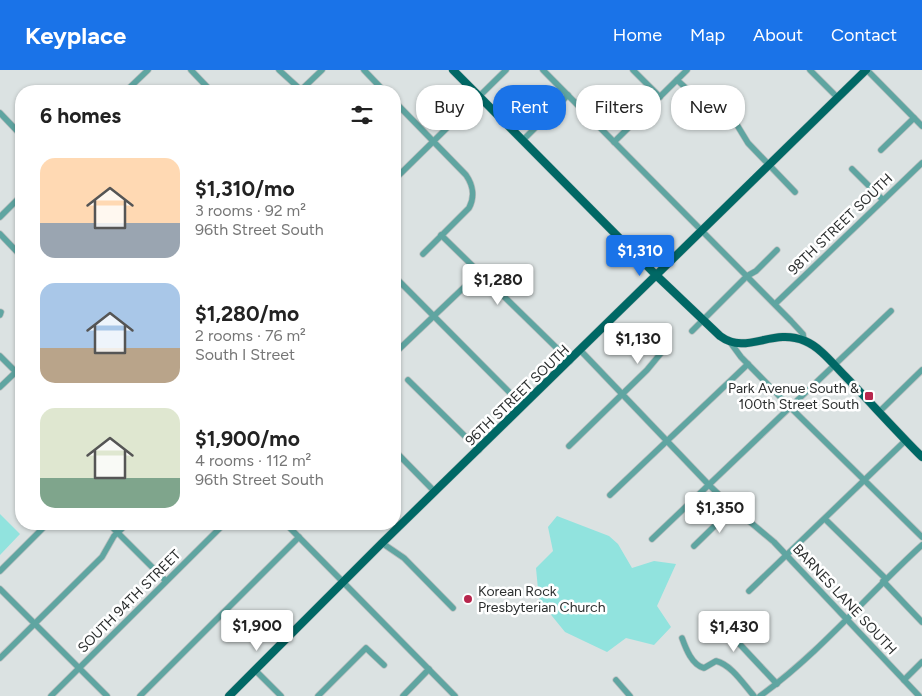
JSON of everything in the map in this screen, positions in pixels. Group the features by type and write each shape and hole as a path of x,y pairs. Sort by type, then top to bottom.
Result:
{"main road":[{"path":"453,70 468,85"},
{"name":"96TH STREET SOUTH","path":"401,525 867,70"},
{"path":"483,100 657,276 720,336 730,342 745,344 780,336 804,340 814,346 834,365 922,456"},
{"name":"96TH STREET SOUTH","path":"229,696 396,530"}],"street":[{"path":"132,85 148,70"},
{"path":"190,70 205,85"},
{"path":"279,70 295,85"},
{"path":"306,85 322,70"},
{"path":"364,70 378,85"},
{"path":"483,92 506,70"},
{"path":"543,70 775,304 800,331 804,340"},
{"path":"633,70 648,85"},
{"path":"661,96 687,70"},
{"path":"810,70 838,98"},
{"path":"867,70 922,126"},
{"path":"677,80 686,88 724,110 734,120 744,138 795,192"},
{"path":"523,140 568,95"},
{"path":"401,108 466,175 473,192 471,204 468,208 423,254"},
{"path":"0,113 15,129"},
{"path":"881,150 914,118"},
{"path":"401,173 444,130"},
{"path":"614,142 626,130"},
{"name":"98TH STREET SOUTH","path":"775,304 922,162"},
{"path":"852,169 883,200"},
{"path":"0,217 15,202"},
{"path":"0,234 15,250"},
{"path":"442,236 570,361"},
{"path":"692,331 747,276 756,271 777,250"},
{"path":"401,347 479,273"},
{"path":"401,283 523,406"},
{"path":"652,539 891,311"},
{"path":"730,342 748,364 790,407 922,537"},
{"path":"569,446 647,370 666,347"},
{"name":"BARNES LANE SOUTH","path":"581,351 709,485 733,508 768,536 919,696"},
{"path":"0,356 15,371"},
{"path":"610,495 748,364"},
{"path":"880,412 922,370"},
{"path":"0,387 15,373"},
{"path":"408,380 478,450"},
{"path":"749,591 906,440"},
{"path":"401,457 435,492"},
{"path":"694,546 733,508"},
{"path":"825,519 885,580 922,622"},
{"path":"0,571 41,530"},
{"path":"115,530 166,582"},
{"path":"0,658 102,557 121,530"},
{"name":"SOUTH 94TH STREET","path":"51,696 218,530"},
{"path":"292,530 455,696"},
{"path":"140,696 299,537"},
{"path":"382,543 404,558 453,608"},
{"path":"760,696 777,684 922,545"},
{"path":"0,589 107,696"},
{"path":"743,621 734,627 732,631 733,637 777,684"},
{"path":"682,638 698,666 704,668 716,661 722,663 731,670 754,696"},
{"path":"318,696 366,648 384,665"},
{"path":"904,680 922,662"},
{"path":"403,696 429,669"},
{"path":"255,670 281,696"},
{"path":"616,680 630,696"}],"shaded area":[{"path":"0,514 20,534 0,555"},
{"path":"557,516 609,536 618,544 632,568 654,561 676,564 657,606 671,627 654,645 626,638 607,652 565,632 539,600 536,568 553,551 548,527"}],"place":[{"name":"Park Avenue South & 100th Street South","path":"869,396"},
{"name":"Korean Rock Presbyterian Church","path":"468,599"}]}
